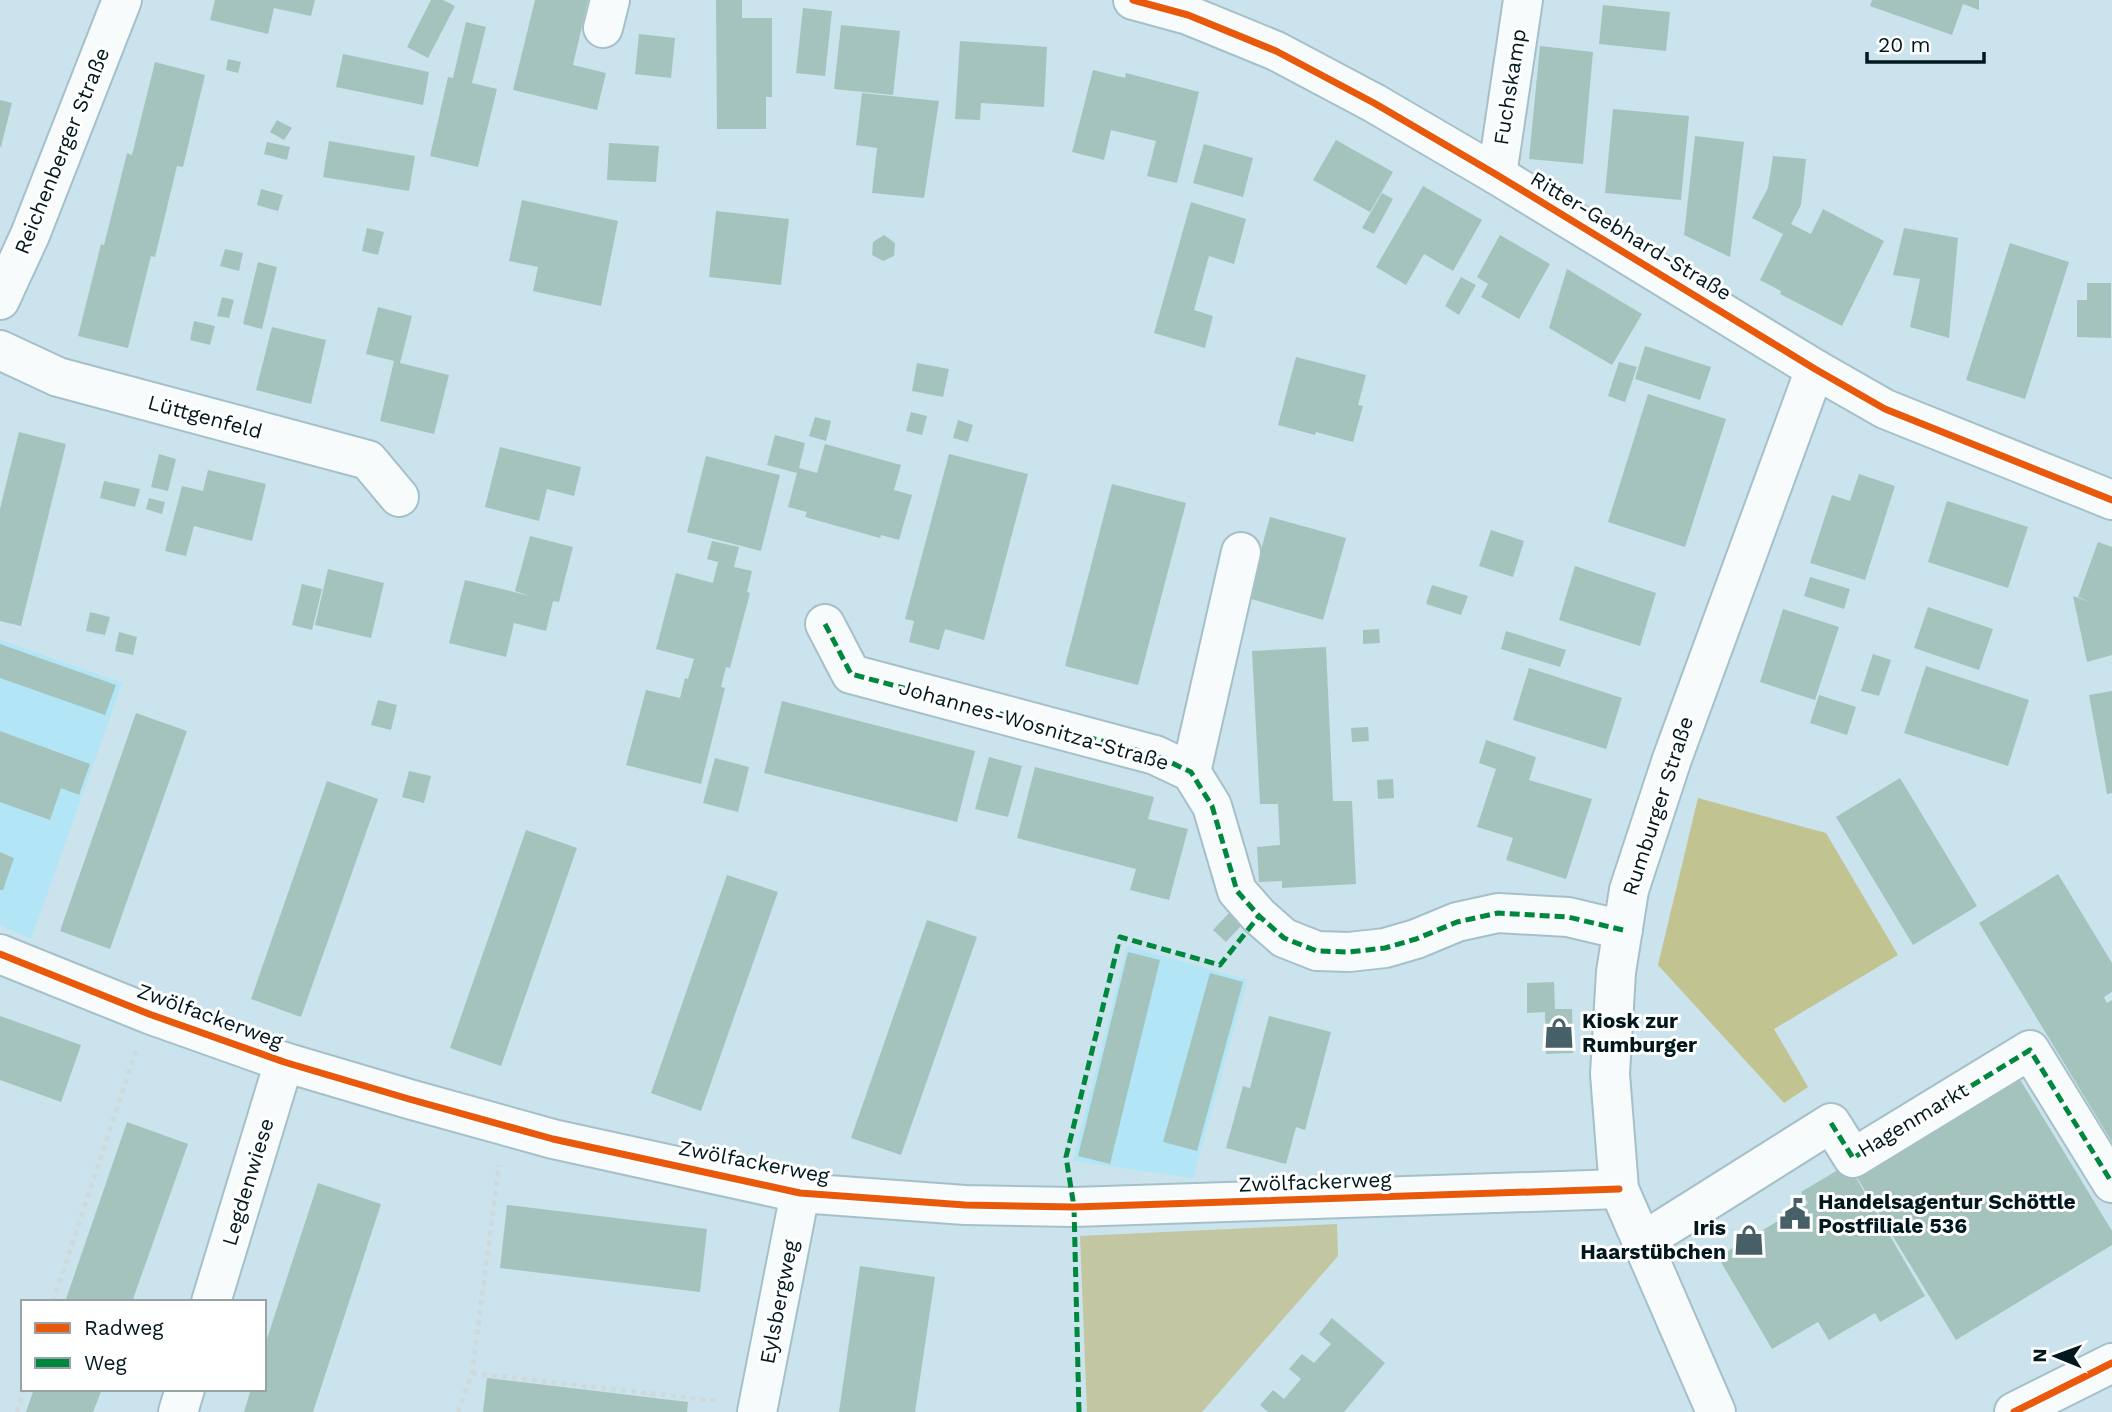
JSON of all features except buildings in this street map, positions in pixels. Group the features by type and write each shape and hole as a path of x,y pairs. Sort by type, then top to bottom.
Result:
{"street":[{"name":"Reichenberger Straße","path":"0,300 35,223 122,0"},
{"name":"Fuchskamp","path":"1497,175 1523,0"},
{"name":"Ritter-Gebhard-Straße","path":"1142,1 1188,15 1276,51 1374,103 1885,409 2112,500"},
{"name":"Lüttgenfeld","path":"0,350 58,377 368,460 399,497"},
{"name":"Rumburger Straße","path":"1716,1412 1619,1189 1610,1074 1616,972 1629,890 1672,759 1815,369"},
{"path":"1191,772 1241,552"},
{"name":"Johannes-Wosnitza-Straße","path":"825,624 851,674 1144,752 1191,772 1212,806 1237,891 1258,916 1284,938 1317,951 1349,952 1385,948 1457,922 1498,912 1568,917 1623,930"},
{"name":"Zwölfackerweg","path":"0,954 149,1014 284,1062 553,1139 800,1193 965,1205 1074,1207 1619,1189"},
{"name":"Hagenmarkt","path":"1642,1242 1831,1123 1853,1158 2030,1050 2112,1183"},
{"name":"Legdenwiese","path":"212,1300 284,1062"},
{"name":"Eylsbergweg","path":"758,1409 800,1193"},
{"path":"2014,1412 2112,1363"},
{"path":"178,1412 184,1391"}],"path":[{"path":"54,1300 149,1014"},
{"path":"458,1412 472,1373 504,1125"},
{"path":"472,1373 758,1409"},
{"path":"17,1412 23,1391"}],"shaded area":[{"path":"0,640 122,683 31,939 0,925"},
{"path":"1127,946 1247,980 1193,1178 1073,1161"}],"green space":[{"path":"1698,798 1826,833 1898,955 1774,1029 1808,1087 1784,1103 1658,965"},
{"path":"1337,1224 1338,1256 1202,1412 1087,1412 1080,1236"}],"marked path":[{"path":"825,624 851,674 1155,755 1191,772 1212,806 1237,891 1259,916 1284,938 1317,951 1349,952 1385,948 1457,922 1498,913 1568,917 1623,930"},
{"path":"1079,1412 1074,1207 1066,1157 1120,937 1220,965 1259,916"},
{"path":"1831,1123 1853,1158 2030,1050 2112,1183"}],"cycle path":[{"path":"1133,0 1188,15 1276,51 1374,103 1885,409 2112,500"},
{"path":"0,954 149,1014 284,1062 553,1139 800,1193 965,1205 1074,1207 1619,1189"},
{"path":"2014,1412 2112,1363"}],"place":[{"name":"Kiosk zur Rumburger","path":"1559,1033"},
{"name":"Handelsagentur Schöttle Postfiliale 536","path":"1795,1214"},
{"name":"Iris Haarstübchen","path":"1749,1240"}]}
